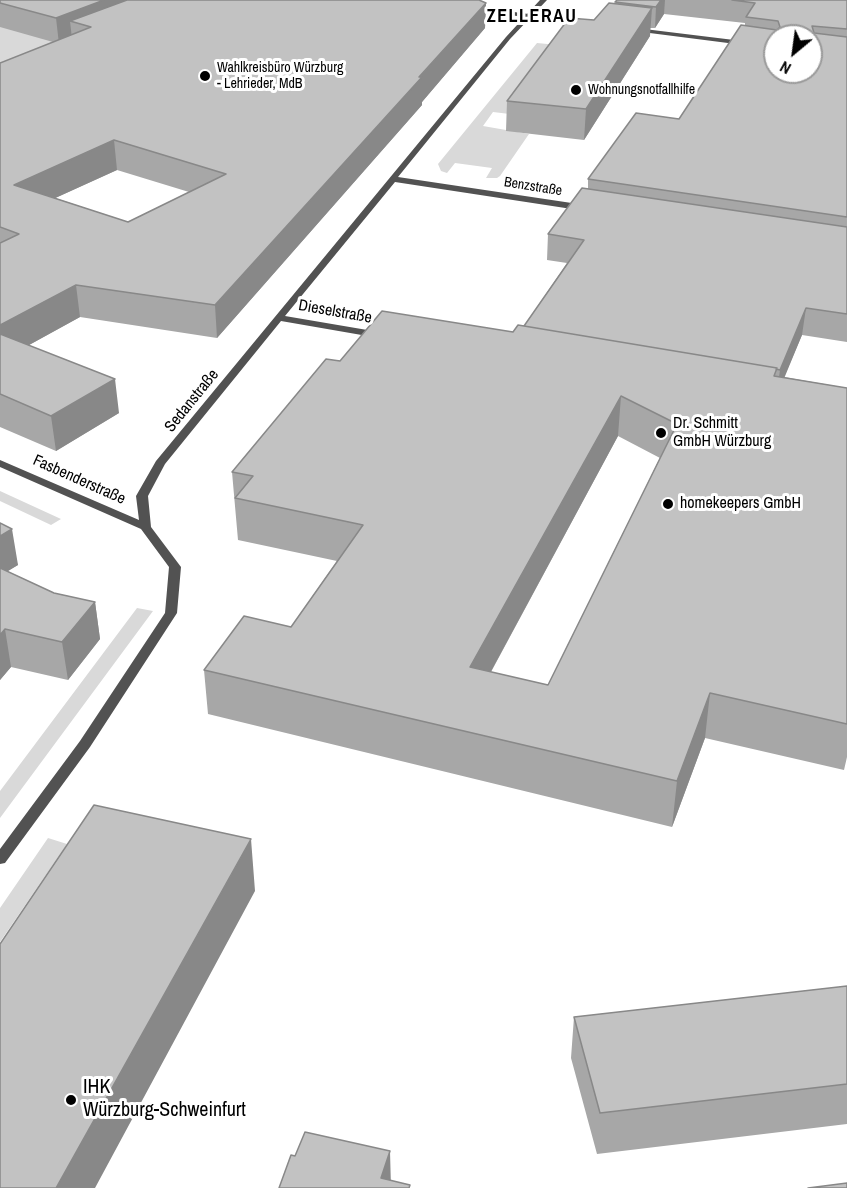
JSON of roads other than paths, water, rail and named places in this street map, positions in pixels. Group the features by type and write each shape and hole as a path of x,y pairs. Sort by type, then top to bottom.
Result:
{"street":[{"name":"Sedanstraße","path":"0,859 85,744 171,613 175,567 146,527 142,496 160,463 508,38 544,0"},
{"path":"464,7 593,25"},
{"path":"630,29 763,45"},
{"name":"Benzstraße","path":"393,179 590,209"},
{"name":"Dieselstraße","path":"280,318 389,336"},
{"name":"Fasbenderstraße","path":"0,463 146,527"}],"place":[{"name":"Wahlkreisbüro Würzburg - Lehrieder, MdB","path":"205,76"},
{"name":"Wohnungsnotfallhilfe","path":"576,90"},
{"name":"Dr. Schmitt GmbH Würzburg","path":"661,433"},
{"name":"homekeepers GmbH","path":"668,504"},
{"name":"IHK Würzburg-Schweinfurt","path":"71,1100"}],"district":[{"name":"ZELLERAU","path":"532,17"}]}
